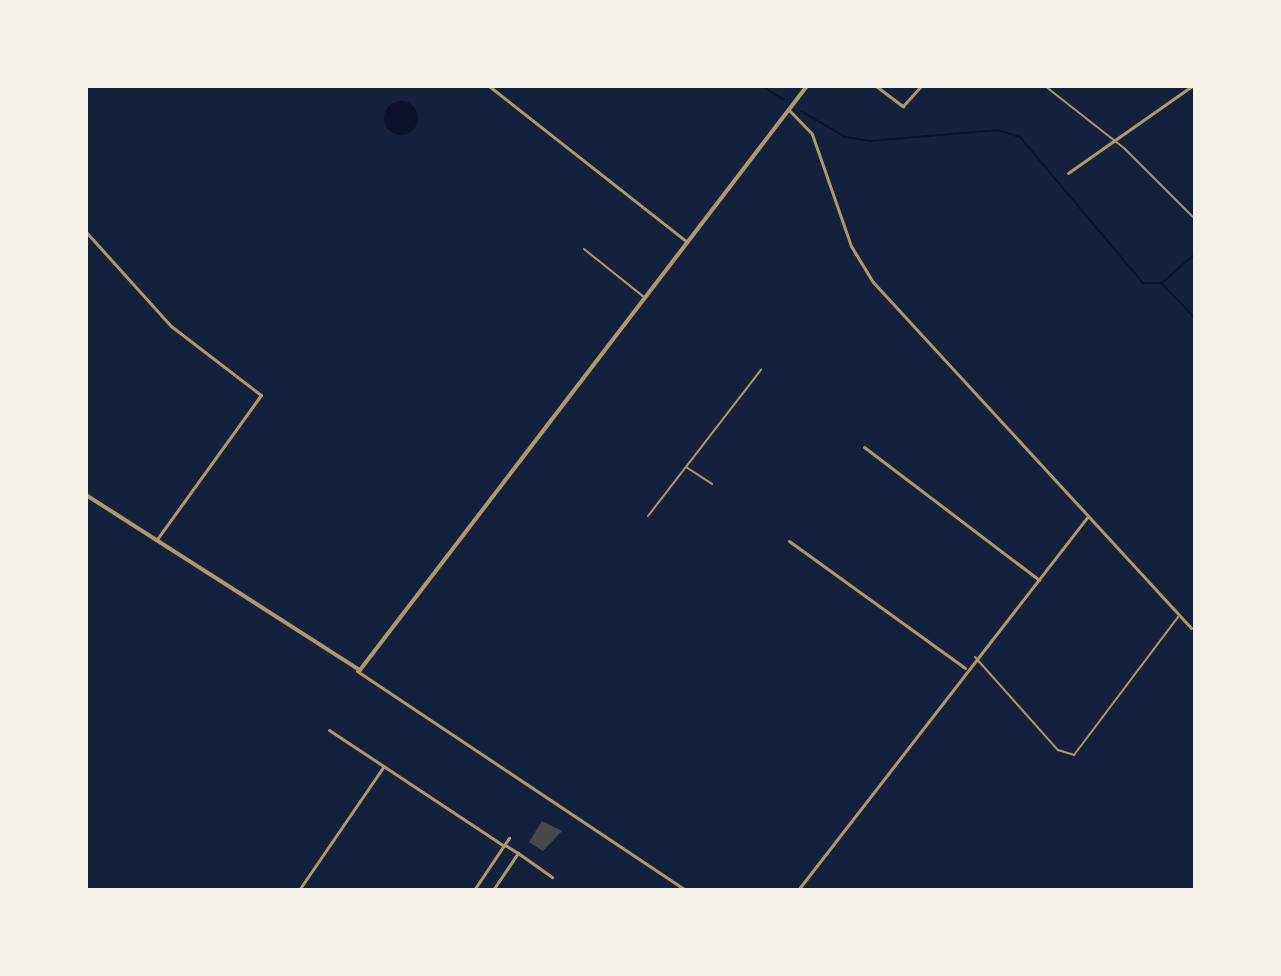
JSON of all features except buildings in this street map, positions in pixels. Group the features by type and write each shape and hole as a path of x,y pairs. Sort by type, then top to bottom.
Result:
{"street":[{"path":"489,86 687,242"},
{"path":"357,671 807,86"},
{"path":"876,86 903,106 921,86"},
{"path":"1068,173 1193,87"},
{"path":"789,110 812,134 851,246 873,282 1193,630"},
{"path":"86,232 171,326 261,395 157,539"},
{"path":"864,447 1039,580"},
{"path":"86,495 685,890"},
{"path":"798,890 965,668 1088,516"},
{"path":"789,541 965,668"},
{"path":"329,730 552,877"},
{"path":"299,890 384,766"},
{"path":"477,889 509,838"},
{"path":"493,890 518,853"}],"lane":[{"path":"1045,86 1114,141 1193,217"},
{"path":"584,249 645,297"},
{"path":"648,516 761,370"},
{"path":"685,467 712,484"},
{"path":"975,657 1058,750 1074,755 1179,616"}],"water":[{"path":"401,101 413,106 418,118 413,130 401,135 389,130 384,118 389,106"}],"waterway":[{"path":"762,86 783,99"},
{"path":"801,111 845,137 871,141 998,130 1020,137 1143,283 1161,283 1195,318"},
{"path":"1163,282 1195,254"}]}
